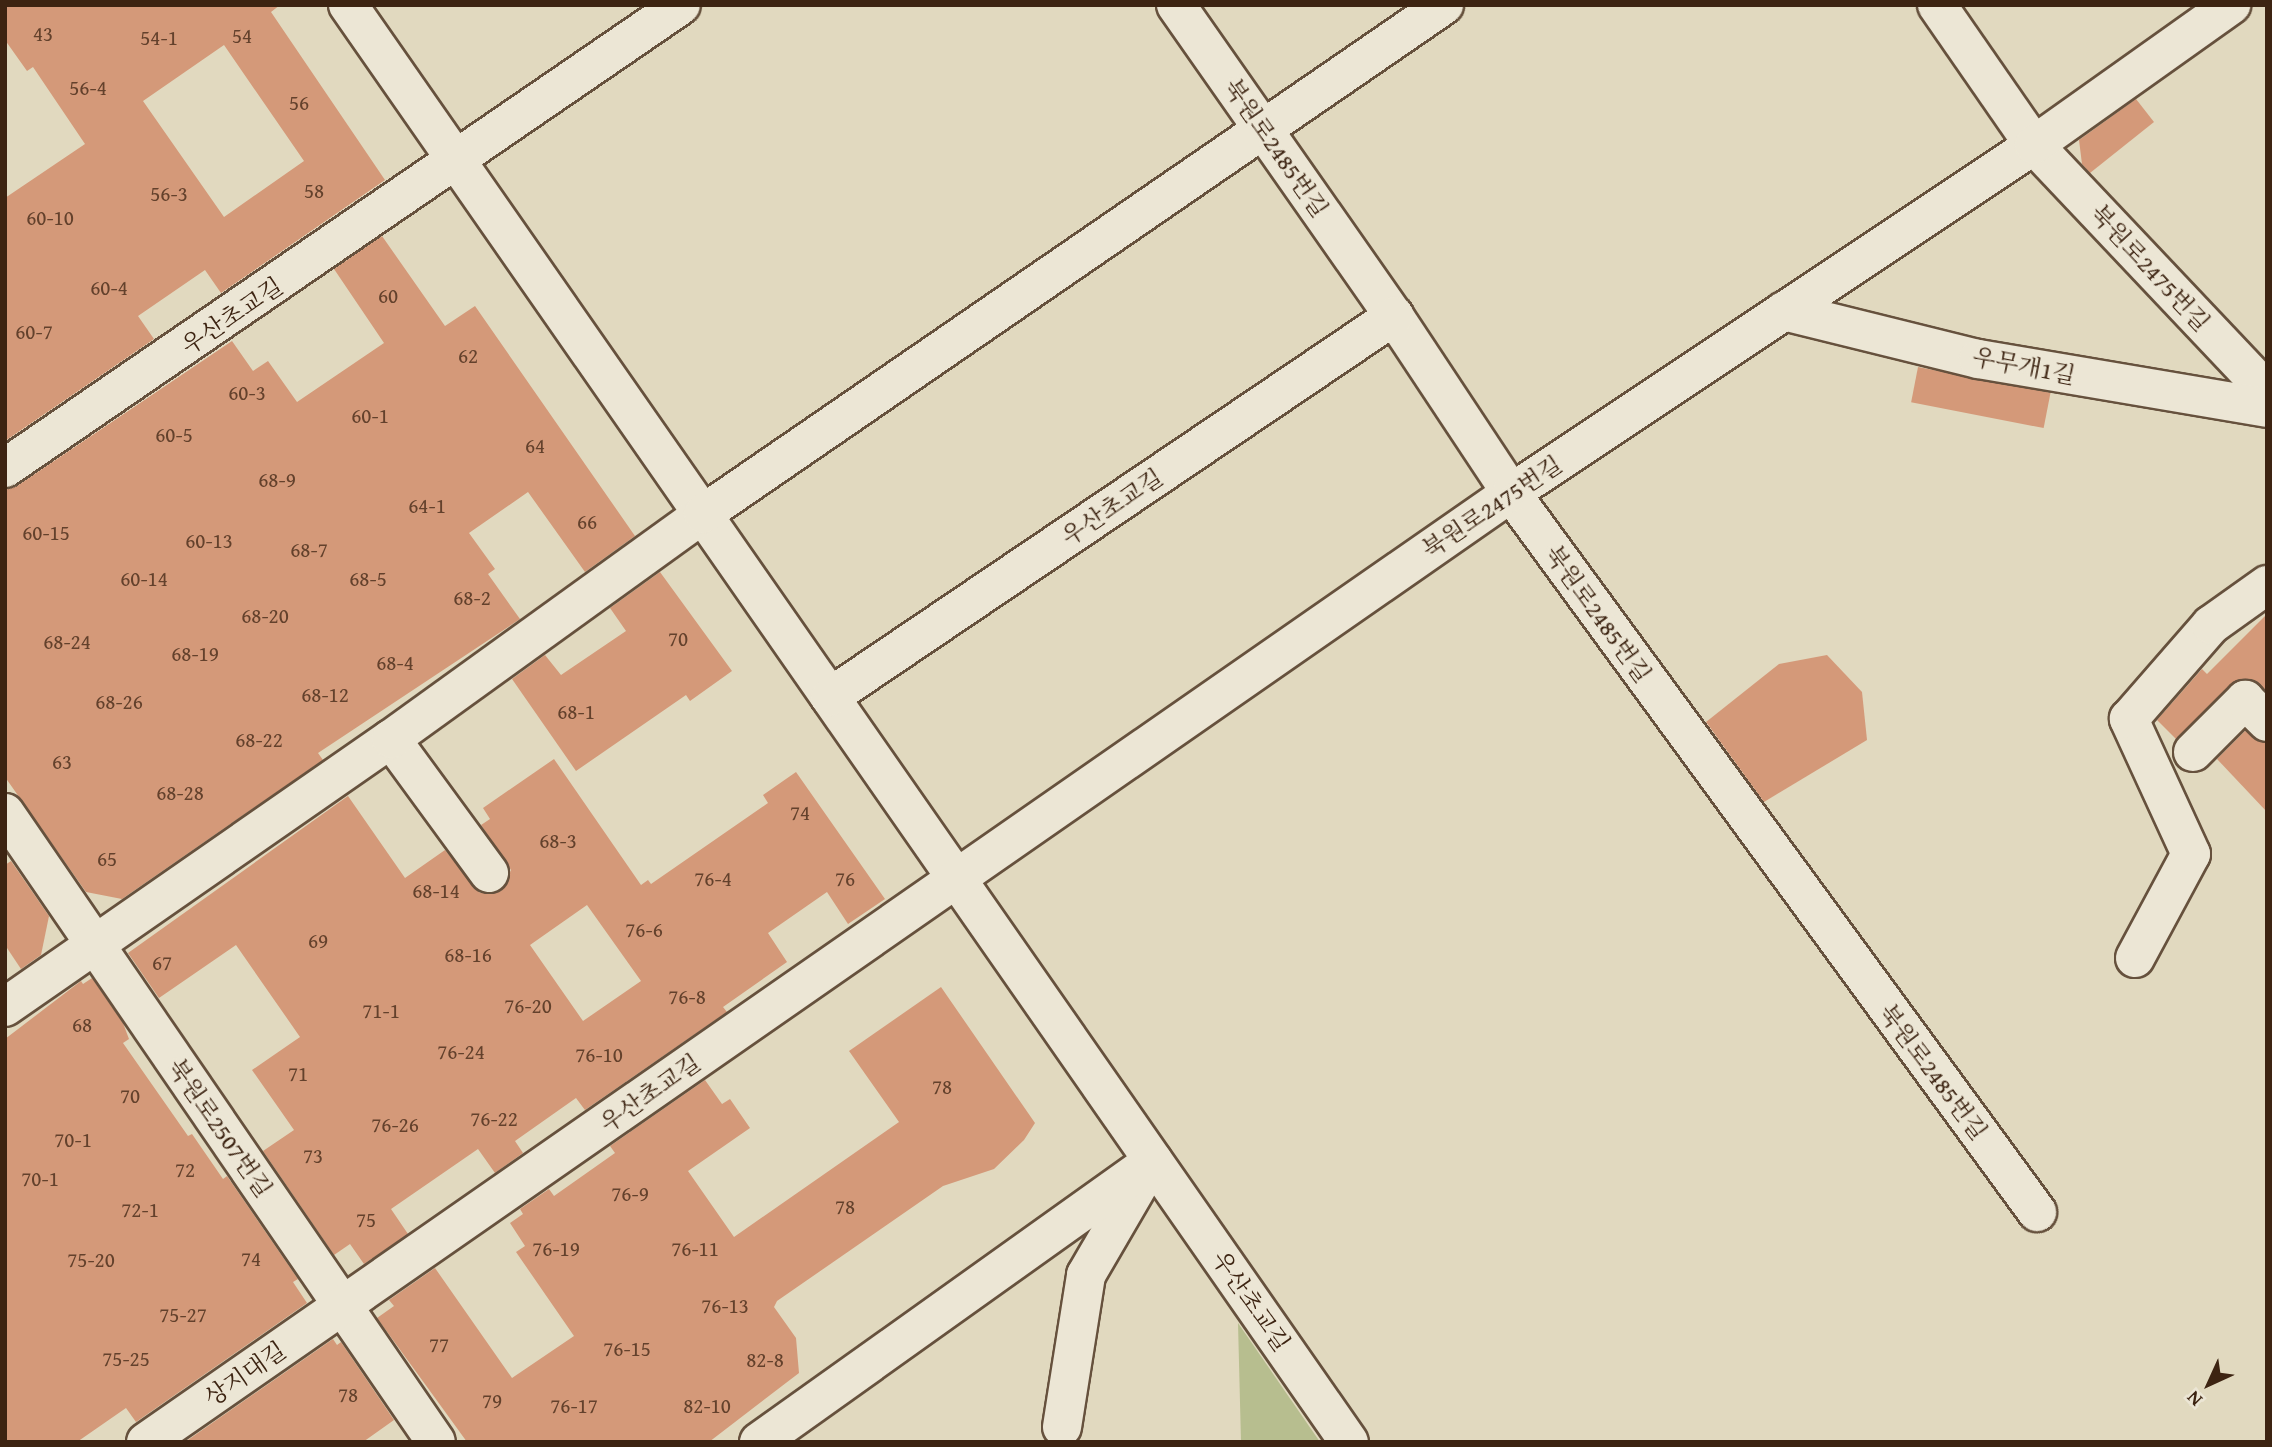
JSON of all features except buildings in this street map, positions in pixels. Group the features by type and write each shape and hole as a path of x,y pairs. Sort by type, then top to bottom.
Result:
{"street":[{"name":"우산초교길","path":"348,5 1349,1442"},
{"name":"우산초교길","path":"5,468 278,286 455,158 681,5"},
{"name":"북원로2485번길","path":"1176,5 1394,316 1510,493 2037,1212"},
{"path":"5,1007 390,739 703,514 1264,133 1444,5"},
{"name":"북원로2475번길","path":"1937,5 2034,145 2267,391"},
{"name":"북원로2475번길","path":"957,880 1510,493 2034,145 2231,5"},
{"name":"우무개1길","path":"1784,311 1978,359 2267,408"},
{"name":"우산초교길","path":"830,697 1394,316"},
{"path":"2135,958 2191,854 2129,719 2211,625 2267,584"},
{"path":"2193,752 2245,700 2267,722"},
{"path":"390,739 489,873"},
{"name":"북원로2507번길","path":"5,813 436,1442"},
{"name":"우산초교길","path":"343,1306 957,880"},
{"path":"1062,1427 1086,1275 1153,1161"},
{"path":"759,1442 1153,1161"},
{"name":"상지대길","path":"146,1442 343,1306"}],"green space":[{"path":"1238,1323 1320,1442 1241,1442"}]}
